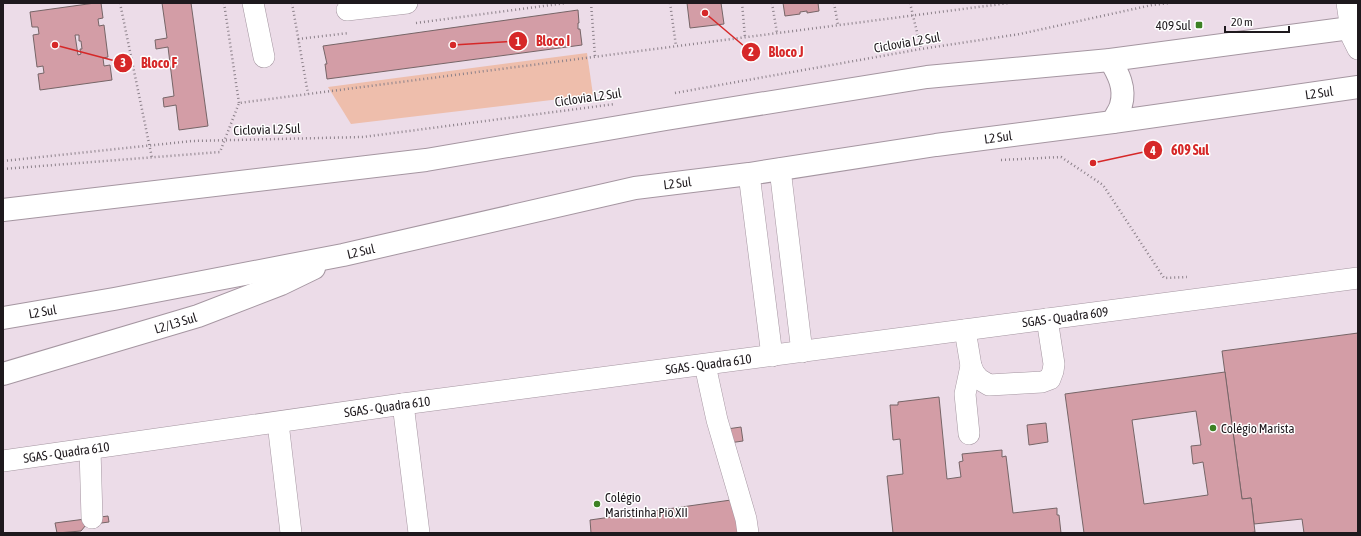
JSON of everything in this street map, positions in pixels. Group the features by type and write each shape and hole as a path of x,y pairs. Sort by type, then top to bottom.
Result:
{"main road":[{"path":"3,210 426,160 666,119 927,77 1110,60 1354,27"},
{"path":"1110,60 1118,74 1122,90 1121,105 1113,122"},
{"name":"L2 Sul","path":"3,318 343,255 636,188 749,174 936,145 1113,122 1358,87"},
{"path":"3,222 86,201"},
{"name":"L2/L3 Sul","path":"3,374 198,316 281,284 343,255"}],"street":[{"path":"253,3 264,56"},
{"path":"347,10 407,3"},
{"path":"1347,3 1354,27 1352,37 1358,49"},
{"path":"780,169 802,352"},
{"path":"749,174 772,356"},
{"name":"SGAS - Quadra 609","path":"772,356 1358,278"},
{"path":"965,330 971,366 974,373 989,384 1042,382 1050,379 1054,364 1047,319"},
{"name":"SGAS - Quadra 610","path":"3,461 403,404 772,356"},
{"path":"705,365 717,420 746,519 748,533"},
{"path":"969,434 965,394 971,366"},
{"path":"403,404 420,533"},
{"path":"278,423 290,533"},
{"path":"90,449 92,525"}],"path":[{"path":"120,3 151,146 152,158"},
{"path":"3,169 220,152 239,103 224,3"},
{"path":"292,3 308,94"},
{"path":"409,24 566,3"},
{"path":"590,3 595,56"},
{"path":"670,3 676,46"},
{"path":"742,3 744,37"},
{"path":"772,3 777,32"},
{"path":"834,3 838,25"},
{"path":"910,3 921,49"},
{"path":"239,103 1009,3"},
{"name":"Ciclovia L2 Sul","path":"674,94 921,49 1020,34 1152,5 1170,3"},
{"path":"298,40 354,32"},
{"name":"Ciclovia L2 Sul","path":"3,161 192,141 363,137 620,103"},
{"path":"1000,160 1061,157 1103,185 1164,278 1189,277"}],"shaded area":[{"path":"587,53 593,95 351,124 328,87"}],"building":[{"path":"101,3 103,18 98,19 99,26 104,25 108,57 103,58 104,66 110,65 112,80 40,90 38,74 44,73 43,66 37,67 33,35 39,34 38,27 32,27 30,12","holes":["75,35 79,35 79,41 81,41 82,49 80,49 81,54 78,55"]},
{"path":"162,3 191,3 208,126 179,130 176,105 164,107 163,98 174,96 168,47 156,49 155,40 167,38"},
{"path":"687,3 721,3 724,24 690,28"},
{"path":"783,3 818,3 819,11 807,13 807,11 800,12 800,14 785,16"},
{"path":"578,10 578,29 580,29 582,45 327,79 325,64 327,64 323,46"},
{"path":"1358,333 1358,533 1304,533 1302,519 1254,524 1251,498 1242,499 1222,351"},
{"path":"1225,372 1242,499 1251,498 1255,532 1084,533 1065,394","holes":["1196,411 1201,445 1191,446 1193,464 1203,462 1208,495 1144,504 1132,420"]},
{"path":"939,397 947,479 961,477 959,462 963,461 962,454 1002,450 1002,457 1006,456 1013,513 1057,508 1061,533 893,533 887,476 903,474 900,439 893,440 890,405 898,405 898,402"},
{"path":"1046,423 1048,442 1029,445 1027,425"},
{"path":"741,427 743,441 729,443 727,429"},
{"path":"738,499 743,533 591,533 590,520"},
{"path":"108,516 109,522 86,525 81,531 57,533 55,523"}],"place":[{"name":"Bloco J","path":"705,13"},
{"name":"409 Sul","path":"1199,25"},
{"name":"Bloco F","path":"55,45"},
{"name":"Bloco I","path":"453,45"},
{"name":"609 Sul","path":"1093,163"},
{"name":"Colégio Marista","path":"1213,428"},
{"name":"Colégio Maristinha Pio XII","path":"597,504"}]}
